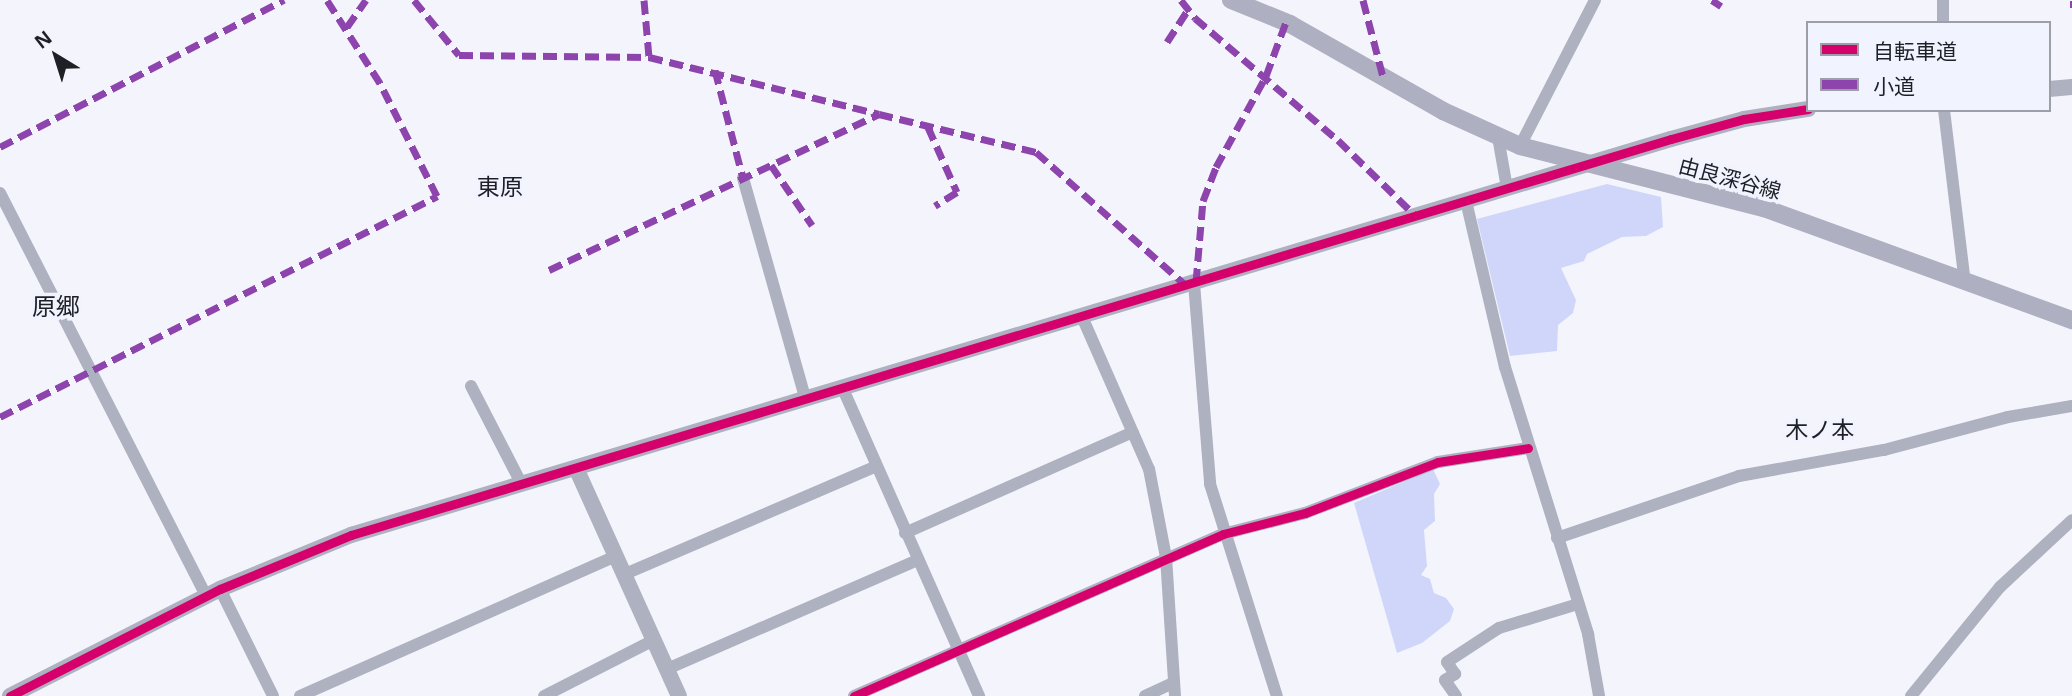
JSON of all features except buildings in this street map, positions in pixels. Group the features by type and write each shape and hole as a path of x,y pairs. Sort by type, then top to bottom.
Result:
{"main road":[{"name":"由良深谷線","path":"1231,0 1290,24 1443,111 1520,146 1585,165 1763,208 1965,284 2072,320"}],"street":[{"path":"1520,146 1595,0"},
{"path":"1942,0 1943,21"},
{"path":"2051,89 2072,88"},
{"path":"10,696 213,593 351,536 1083,319 1585,165 1744,119 1806,109"},
{"path":"1944,112 1965,284"},
{"path":"1498,137 1507,188"},
{"path":"743,178 806,400"},
{"path":"0,193 213,593 273,696"},
{"path":"1466,201 1528,448 1578,604 1599,696"},
{"path":"1194,283 1210,484 1223,534 1277,696"},
{"path":"1083,319 1149,469 1166,557 1174,690 1145,696"},
{"path":"471,386 522,485"},
{"path":"844,389 875,467 979,696"},
{"path":"1558,538 1739,476 1884,450 2008,417 2072,406"},
{"path":"905,533 1133,432"},
{"path":"854,696 958,648 1223,534 1305,513 1438,462 1528,448"},
{"path":"625,574 875,467"},
{"path":"576,468 679,696"},
{"path":"1910,696 2000,586 2072,520"},
{"path":"300,696 616,556"},
{"path":"667,669 918,560"},
{"path":"1456,696 1445,680 1455,674 1447,662 1499,628 1578,604"},
{"path":"544,696 653,640"}],"shaded area":[{"path":"1607,184 1661,197 1663,227 1646,236 1622,237 1587,254 1584,261 1561,268 1576,300 1573,313 1558,325 1557,351 1510,356 1477,219"},
{"path":"1433,469 1440,484 1434,494 1435,521 1424,530 1427,566 1421,575 1430,579 1434,593 1446,598 1454,609 1450,621 1422,643 1397,653 1354,503"}],"marked path":[{"path":"0,147 284,0"},
{"path":"0,417 437,196 380,83 327,0"},
{"path":"347,27 366,0"},
{"path":"414,0 459,55 649,57 879,114"},
{"path":"644,0 649,57"},
{"path":"1181,0 1195,18 1338,140 1416,216"},
{"path":"1363,0 1383,77"},
{"path":"1712,0 1721,6"},
{"path":"1167,42 1187,11"},
{"path":"1196,282 1203,201 1216,167 1266,76 1286,22"},
{"path":"715,70 743,178"},
{"path":"549,270 879,114 1036,152 1186,285"},
{"path":"928,127 957,192 935,206"},
{"path":"771,165 812,225"}],"cycle path":[{"path":"10,696 220,589 351,535 1671,139 1744,119 1806,109"},
{"path":"854,696 1223,534 1305,513 1438,462 1528,448"}],"district":[{"name":"東原","path":"500,186"},
{"name":"原郷","path":"56,306"},
{"name":"木ノ本","path":"1820,429"}]}
